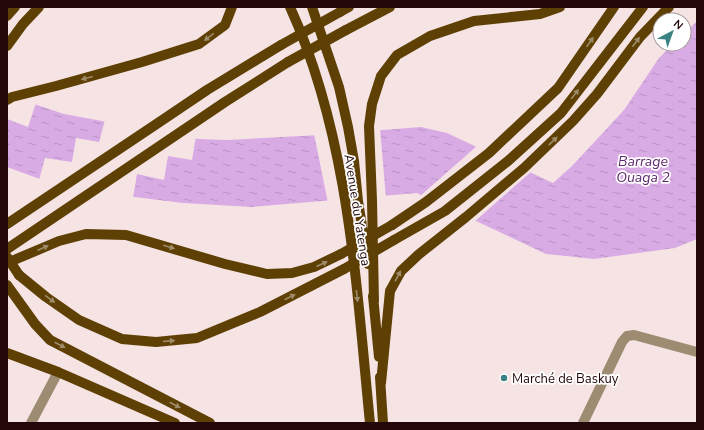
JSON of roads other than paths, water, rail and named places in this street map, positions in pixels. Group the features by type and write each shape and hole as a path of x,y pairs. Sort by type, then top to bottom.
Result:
{"main road":[{"path":"7,16 15,7"},
{"path":"7,46 23,24 39,7"},
{"path":"9,99 142,62 199,44 225,24 232,7"},
{"name":"Avenue du Yatenga","path":"290,7 309,55 321,94 336,153 354,259 370,423"},
{"name":"Avenue du Yatenga","path":"312,7 340,87 354,161 358,201 374,302 383,423"},
{"path":"7,249 225,102 288,62 390,7"},
{"path":"374,302 369,126 372,104 381,76 397,55 430,36 474,21 540,14 560,7"},
{"path":"7,263 58,241 86,234 126,235 225,264 267,274 292,273 314,267 342,254 392,225 426,202 489,153 558,88 614,7"},
{"path":"7,257 19,275 46,297 79,320 122,339 156,342 197,338 260,312 344,269 445,211 508,161 561,113 643,7"},
{"path":"381,383 390,291 401,271 418,255 524,168 573,121 597,94 640,37 669,7"},
{"path":"7,224 207,90 281,44 345,9"},
{"path":"7,285 35,324 50,340 210,423"},
{"path":"7,353 58,372 175,423"}],"street":[{"path":"583,423 622,342 627,336 634,335 697,352"},
{"path":"31,423 58,372"}],"water":[{"name":"Barrage Ouaga 2","path":"697,21 697,239 675,248 594,259 546,254 417,193 252,207 183,203 126,196 48,182 7,167 7,95 64,114 199,139 227,140 421,127 447,133 553,183 572,166 624,110 659,58 665,52 692,52 692,26"}],"place":[{"name":"Marché de Baskuy","path":"504,378"}]}
